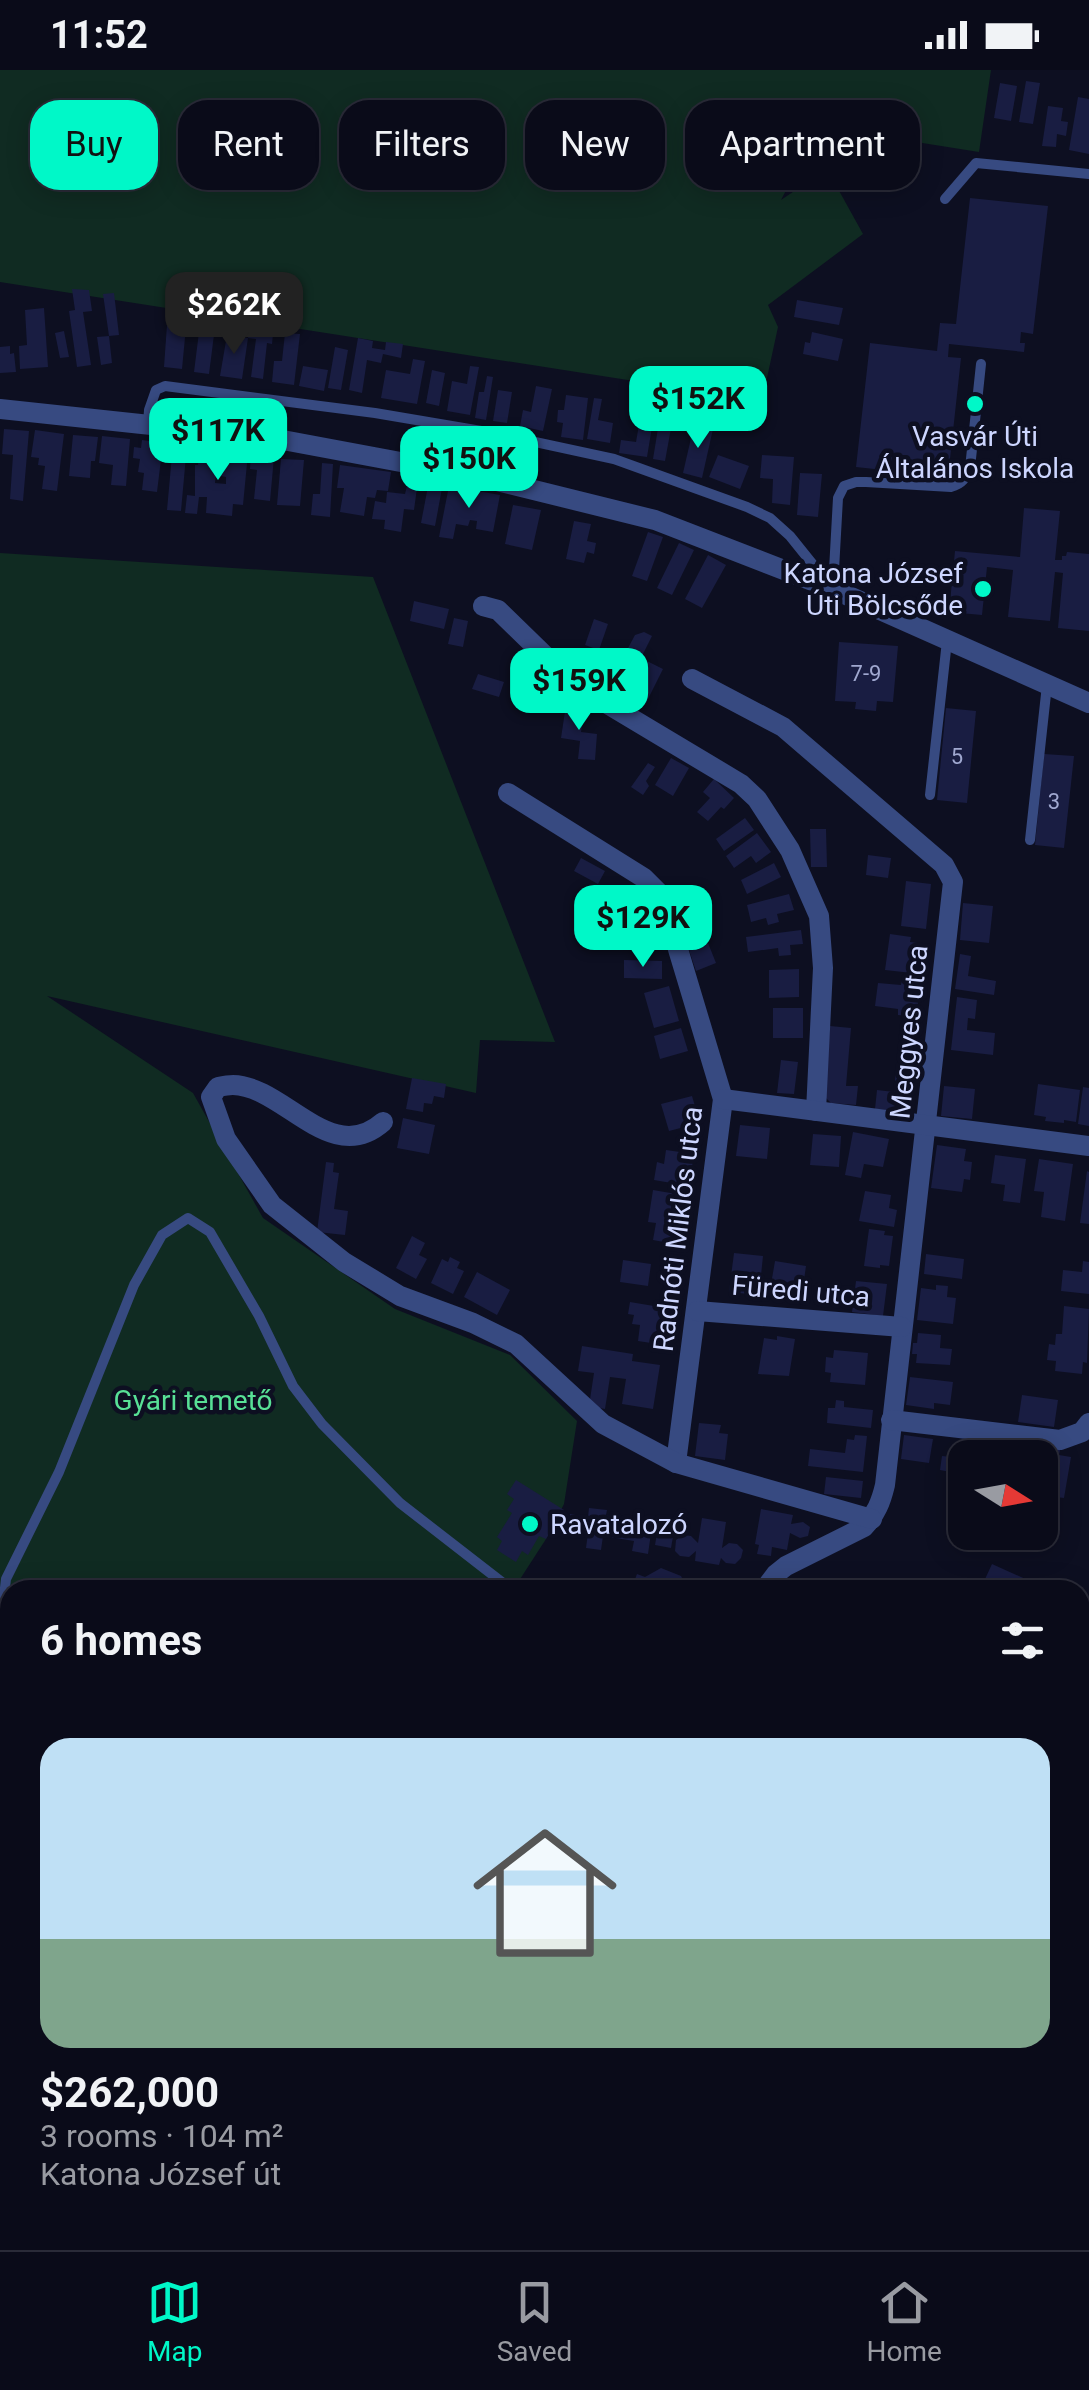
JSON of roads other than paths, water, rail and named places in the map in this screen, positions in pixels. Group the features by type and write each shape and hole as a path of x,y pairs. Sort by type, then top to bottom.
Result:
{"street":[{"path":"0,409 272,438 481,476 655,520 833,589 1089,703"},
{"path":"483,606 498,610 574,684 741,784 757,799 790,850 819,916 823,968 816,1110"},
{"name":"Meggyes utca","path":"692,679 782,728 944,865 952,876 885,1485 872,1518"},
{"name":"Radnóti Miklós utca","path":"508,793 644,878 662,896 723,1100 676,1463"},
{"path":"383,1122 373,1131 348,1136 320,1130 267,1096 236,1084 218,1087 211,1097 226,1139 272,1204 344,1262 400,1296 516,1344 603,1424 676,1463 872,1518 864,1527 786,1566 772,1580"},
{"path":"723,1100 1089,1146"},
{"name":"Füredi utca","path":"696,1311 902,1327"},
{"path":"891,1420 1060,1440 1082,1432 1089,1422"}],"lane":[{"path":"945,199 976,162 1089,174"},
{"path":"833,589 838,498 844,486 866,482 950,487 966,478 982,364"},
{"path":"148,425 156,390 165,386 375,413 614,459 770,518 790,536 833,589"},
{"path":"930,795 947,640"},
{"path":"1030,840 1047,686"},
{"path":"6,1580 59,1472 134,1285 162,1235 188,1218 210,1232 259,1316 293,1386 322,1424 400,1503 499,1580"}],"place":[{"name":"Vasvár Úti Általános Iskola","path":"975,404"},
{"name":"Katona József Úti Bölcsőde","path":"983,589"},
{"name":"Ravatalozó","path":"530,1524"}],"park label":[{"name":"Gyári temető","path":"193,1400"}]}
